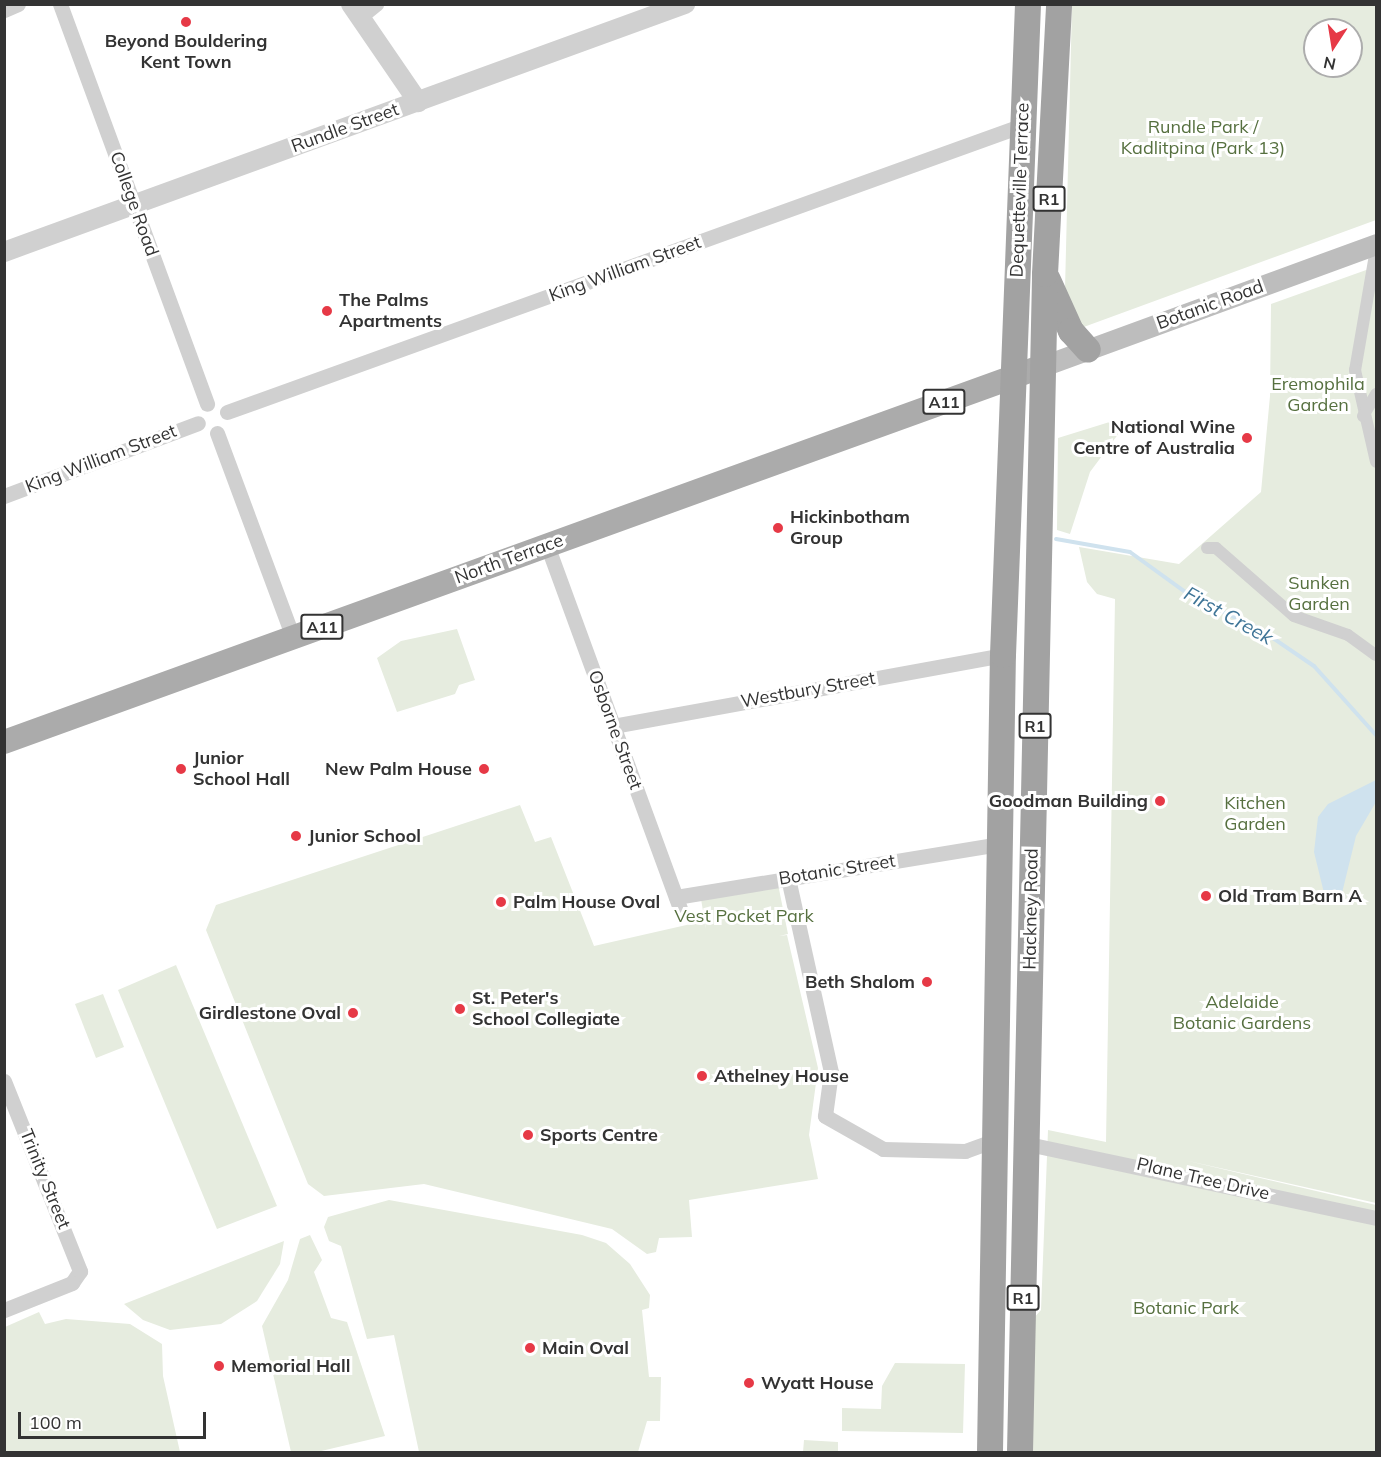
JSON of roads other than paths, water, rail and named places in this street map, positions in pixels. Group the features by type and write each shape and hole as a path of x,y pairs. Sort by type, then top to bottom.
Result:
{"highway":[{"name":"Dequetteville Terrace","path":"1014,376 1028,4"},
{"name":"Dequetteville Terrace","path":"1043,366 1045,274 1059,4"},
{"path":"1023,125 1052,124"},
{"path":"1045,274 1071,331 1088,350"},
{"name":"Hackney Road","path":"1020,1452 1043,366"},
{"name":"Hackney Road","path":"990,1452 1003,655 1014,376"},
{"path":"1005,620 1037,594"},
{"path":"993,1349 1008,1313 1014,1152 1028,1144"}],"main road":[{"name":"Botanic Road","path":"1043,366 1377,247"},
{"name":"A11","path":"1014,376 1043,366"},
{"name":"North Terrace","path":"4,742 1014,376"}],"street":[{"path":"4,10 18,4"},
{"name":"College Road","path":"60,4 207,404"},
{"name":"Rundle Street","path":"4,252 685,4"},
{"path":"363,8 423,100"},
{"name":"King William Street","path":"226,412 1023,125"},
{"path":"1377,247 1357,342 1356,383 1377,462"},
{"path":"1356,383 1377,389"},
{"path":"1364,416 1377,394"},
{"path":"217,433 226,426 226,412 207,404 198,423 217,433 293,638"},
{"name":"King William Street","path":"4,496 198,423"},
{"name":"Osborne Street","path":"548,545 682,914"},
{"path":"1207,548 1216,548 1294,616 1348,635 1377,655"},
{"name":"Westbury Street","path":"613,726 1003,655"},
{"name":"Botanic Street","path":"676,897 999,844"},
{"path":"788,878 831,1072 825,1116 883,1149 965,1151 996,1140"},
{"name":"Trinity Street","path":"4,1081 79,1263 78,1277 4,1310"},
{"name":"Plane Tree Drive","path":"1028,1144 1094,1154 1377,1218"},
{"path":"965,1151 996,1167"}],"water":[{"path":"1376,780 1376,802 1356,836 1342,893 1324,893 1314,852 1318,817 1328,804"}],"waterway":[{"name":"First Creek","path":"1056,539 1130,552 1195,599 1258,628 1314,666 1376,735"}],"place":[{"name":"Beyond Bouldering Kent Town","path":"186,22"},
{"name":"The Palms Apartments","path":"327,311"},
{"name":"National Wine Centre of Australia","path":"1247,438"},
{"name":"Hickinbotham Group","path":"778,528"},
{"name":"Junior School Hall","path":"181,769"},
{"name":"New Palm House","path":"484,769"},
{"name":"Goodman Building","path":"1160,801"},
{"name":"Junior School","path":"296,836"},
{"name":"Old Tram Barn A","path":"1206,896"},
{"name":"Palm House Oval","path":"501,902"},
{"name":"Beth Shalom","path":"927,982"},
{"name":"St. Peter's School Collegiate","path":"460,1009"},
{"name":"Girdlestone Oval","path":"353,1013"},
{"name":"Athelney House","path":"702,1076"},
{"name":"Sports Centre","path":"528,1135"},
{"name":"Main Oval","path":"530,1348"},
{"name":"Memorial Hall","path":"219,1366"},
{"name":"Wyatt House","path":"749,1383"}],"park label":[{"name":"Rundle Park / Kadlitpina (Park 13)","path":"1203,138"},
{"name":"Eremophila Garden","path":"1318,395"},
{"name":"Sunken Garden","path":"1319,594"},
{"name":"Kitchen Garden","path":"1255,814"},
{"name":"Vest Pocket Park","path":"744,916"},
{"name":"Adelaide Botanic Gardens","path":"1242,1013"},
{"name":"Botanic Park","path":"1186,1308"}]}
